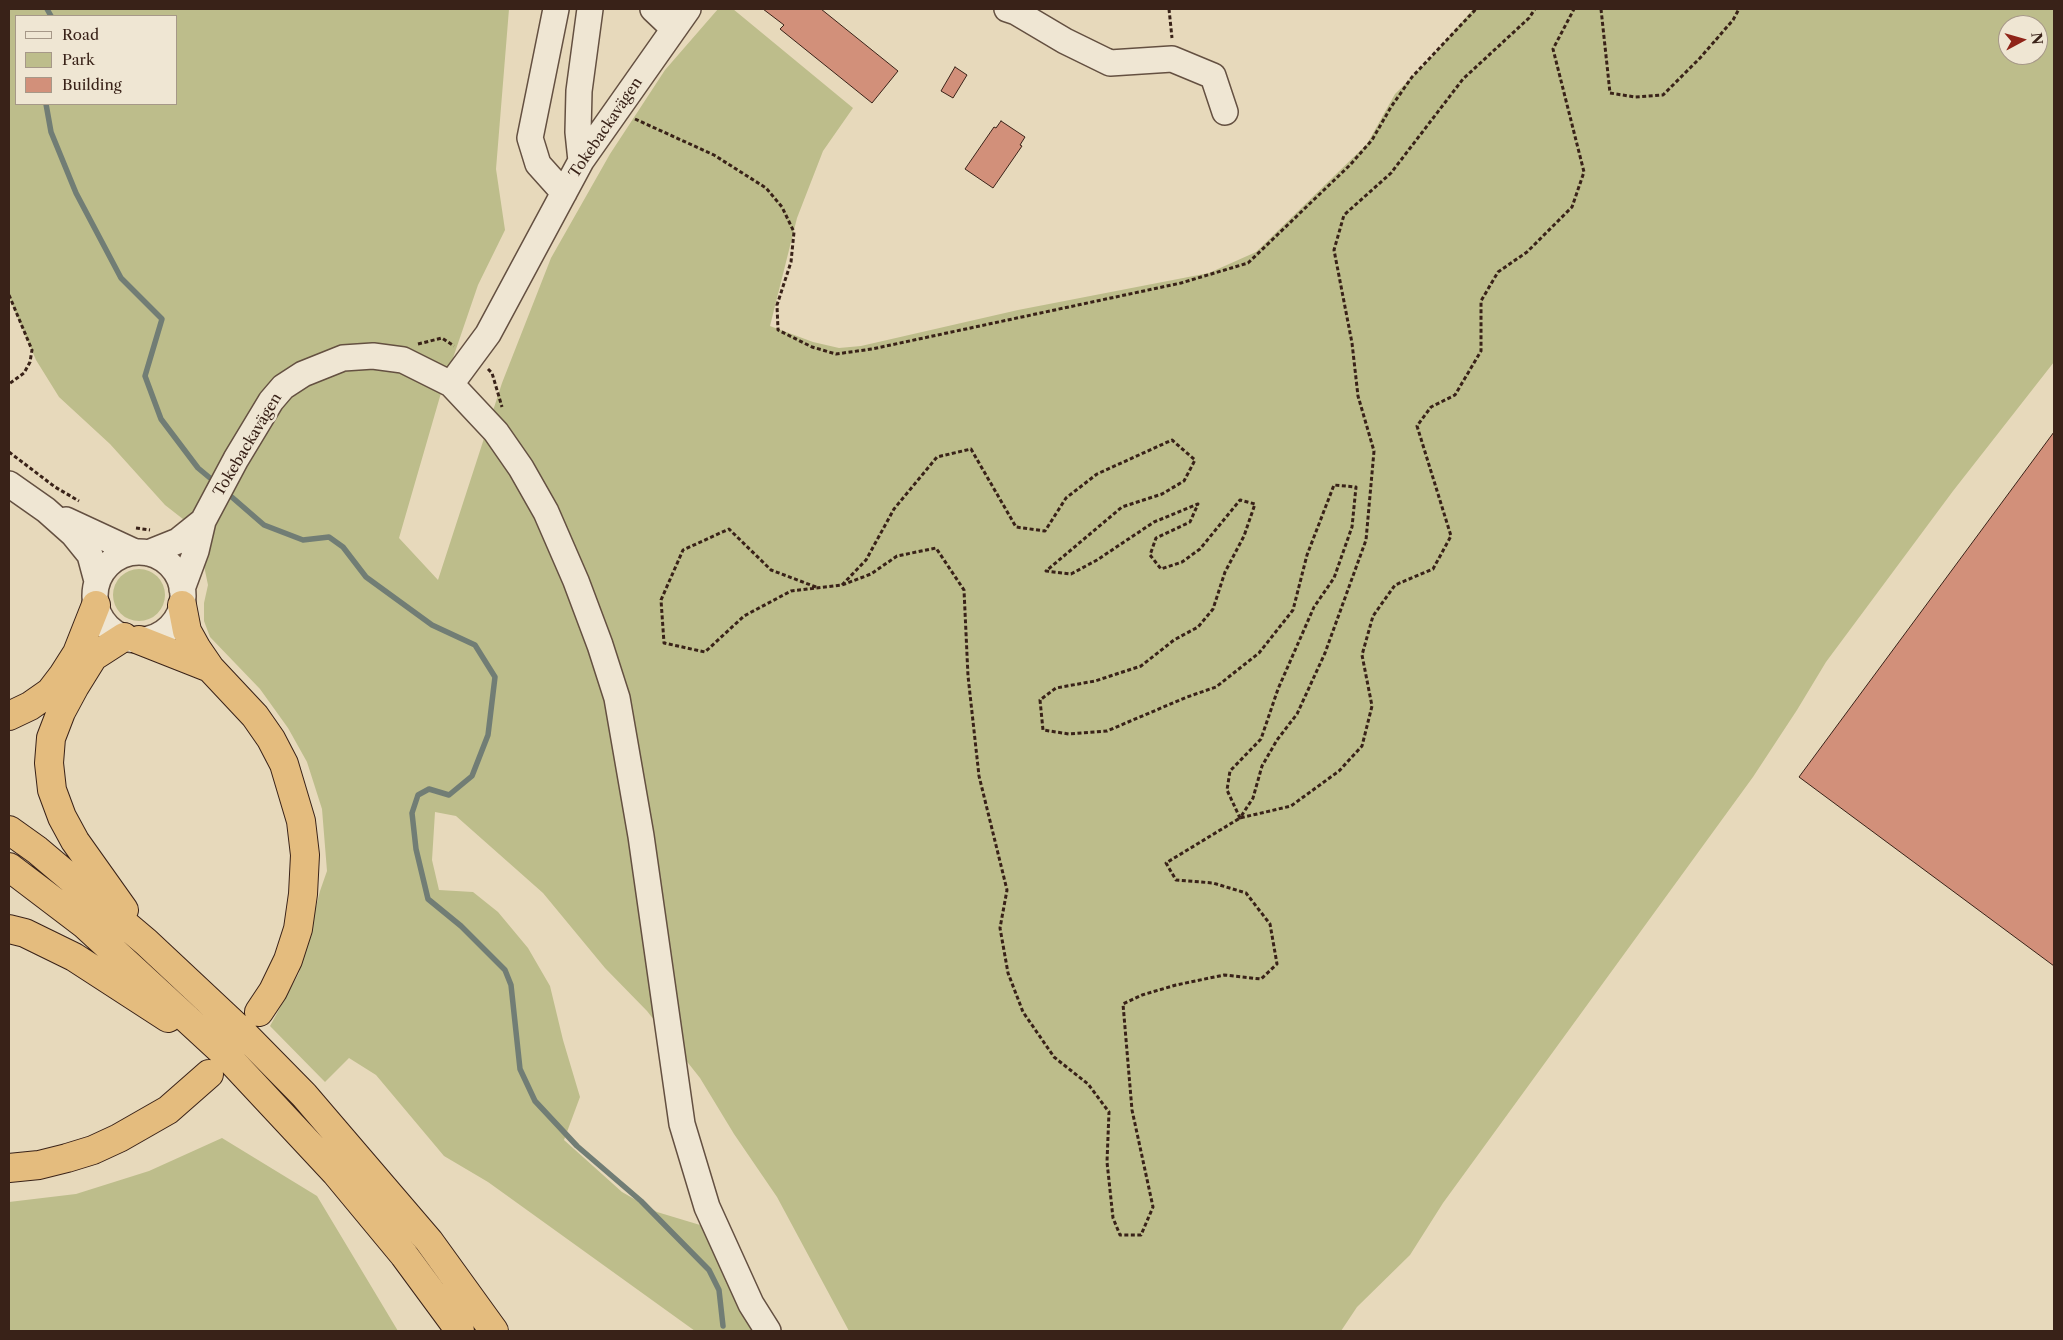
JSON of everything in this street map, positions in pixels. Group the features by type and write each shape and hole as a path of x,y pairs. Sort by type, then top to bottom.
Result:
{"highway":[{"path":"9,716 30,706 50,692 63,676 76,653 96,593"},
{"path":"182,597 186,631 210,668 237,695 271,739 284,764 301,822 305,855 303,894 298,929 281,975 259,1012"},
{"path":"146,942 75,841 66,825 52,790 49,763 51,738 61,712 93,657 132,638 210,668"},
{"path":"9,830 37,850 146,942 242,1031 304,1095 429,1241 494,1331"},
{"path":"9,866 84,924 217,1064 336,1173 404,1255 460,1331"},
{"path":"9,929 25,933 74,957 217,1064"},
{"path":"9,1168 39,1165 67,1158 119,1138 168,1110 217,1064"}],"street":[{"path":"556,9 530,138 538,164 564,193"},
{"path":"581,161 578,132 579,91 590,9"},
{"path":"653,9 681,18"},
{"path":"1006,9 1016,12 1065,42 1110,63 1172,59 1213,76 1225,112"},
{"name":"Tokebackavägen","path":"182,597 203,521 271,401 283,387 303,374 343,358 373,356 403,360 451,384 470,355 488,334 581,161 681,18"},
{"path":"451,384 496,432 546,512 600,645 617,698 628,748 682,1124 707,1207 751,1304 768,1331"},
{"path":"9,484 46,510 84,546 90,555 101,619 111,630 132,638 154,637 167,630 176,618 182,597 178,577 171,566 145,545 46,510"},
{"path":"96,593 108,564 145,545 178,541 203,521"}],"path":[{"path":"1168,9 1172,59"},
{"path":"617,109 714,155 766,188 782,207 794,232 791,262 778,305 778,330 812,347 836,354 872,349 1181,283 1248,263 1350,165 1372,140 1390,107 1412,77 1476,9"},
{"path":"1240,818 1252,798 1262,766 1296,714 1324,653 1366,540 1374,451 1358,396 1352,344 1334,250 1344,215 1391,173 1463,79 1529,18 1535,9"},
{"path":"816,587 771,570 729,529 683,550 661,600 664,643 705,652 744,616 790,591 842,585 871,574 897,556 936,548 964,590 968,676 979,776 1007,890 1000,928 1008,974 1023,1012 1054,1057 1088,1084 1109,1112 1107,1162 1113,1218 1120,1235 1141,1235 1153,1207 1132,1110 1123,1004 1176,985 1224,975 1261,979 1276,964 1270,924 1246,893 1213,883 1176,880 1166,863 1240,818 1291,806 1339,771 1362,746 1372,706 1362,655 1373,616 1395,585 1433,569 1452,536 1417,426 1431,407 1456,395 1481,351 1481,301 1498,272 1527,252 1572,207 1584,172 1553,49 1574,9"},
{"path":"1601,9 1610,92 1635,97 1663,95 1734,20 1739,9"},
{"path":"9,295 24,326 32,350 30,362 24,373 9,384"},
{"path":"412,343 421,344 442,338 470,355 492,373 503,409"},
{"path":"842,585 866,560 894,509 937,457 971,449 1016,527 1045,531 1066,498 1097,474 1172,440 1195,460 1184,481 1162,494 1122,507 1046,571 1071,574 1097,560 1154,522 1198,504 1190,522 1156,538 1150,555 1161,568 1182,562 1200,549 1240,500 1255,504 1244,536 1225,572 1213,608 1198,627 1174,640 1141,666 1095,681 1056,688 1040,700 1043,730 1069,734 1107,732 1188,696 1216,687 1259,653 1293,610 1306,556 1334,485 1356,487 1352,527 1334,578 1314,607 1278,689 1261,739 1230,771 1227,790 1240,818"},
{"path":"9,452 56,487 88,506"},
{"path":"129,526 145,545"}],"green space":[{"path":"9,9 509,9 496,169 505,230 478,285 441,393 399,538 438,580 502,383 551,258 610,154 665,70 718,9 733,9 853,108 823,151 797,218 770,326 813,342 839,348 861,346 1018,310 1209,273 1256,252 1367,144 1395,94 1432,57 1473,9 2054,9 2054,362 1953,491 1826,662 1753,777 1443,1203 1410,1255 1357,1307 1341,1331 849,1331 777,1197 734,1134 700,1078 647,1011 605,968 543,893 456,816 435,812 432,860 439,890 473,892 498,912 528,948 550,986 563,1040 580,1097 564,1140 622,1192 657,1212 710,1228 766,1331 695,1331 488,1182 444,1156 376,1075 349,1058 325,1082 270,1026 299,973 327,871 322,809 307,762 288,728 260,689 210,637 204,621 204,603 208,585 202,556 188,523 165,505 110,444 59,397 36,360 9,297"},
{"path":"139,569 153,573 161,581 165,595 161,609 153,617 139,621 125,617 117,609 113,595 117,581 125,573"},
{"path":"222,1138 317,1196 398,1331 9,1331 9,1202 76,1194 149,1171"}],"building":[{"path":"763,9 821,9 898,71 872,103 780,29 784,25"},
{"path":"955,67 967,75 953,98 941,91"},
{"path":"1001,121 1025,137 1020,145 1022,146 993,188 965,169 994,127 996,128"},
{"path":"2054,432 2054,966 1799,777"}],"waterway":[{"path":"47,9 50,15"},
{"path":"46,105 51,132 76,193 121,278 162,319 145,376 161,419 198,468 216,483"},
{"path":"226,492 264,525 303,540 329,537 343,547 366,577 432,625 475,645 495,677 488,735 472,776 449,795 429,789 418,795 412,813 416,849 428,899 461,926 505,970 511,985 520,1069 535,1101 577,1146 641,1201 709,1270 719,1290 723,1326"}]}
